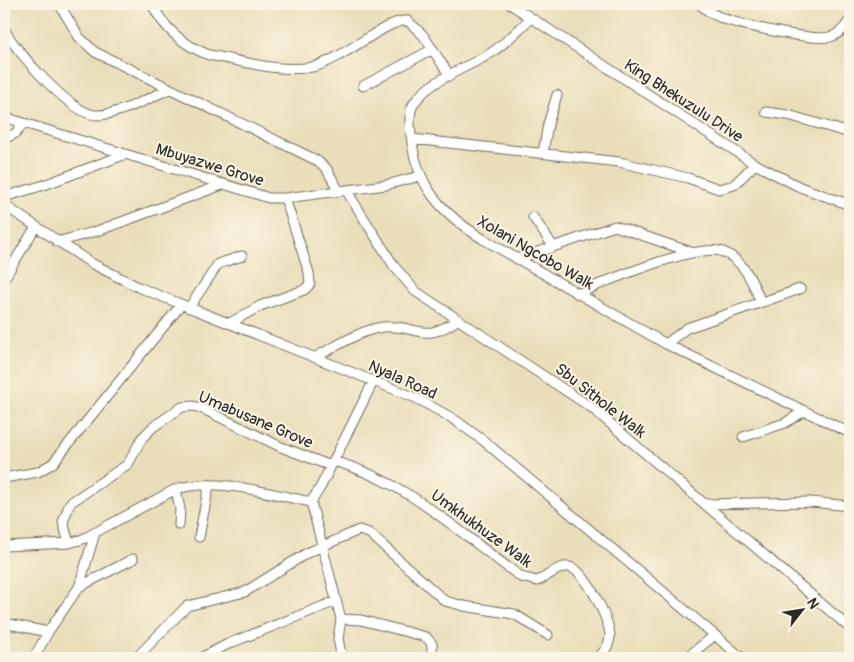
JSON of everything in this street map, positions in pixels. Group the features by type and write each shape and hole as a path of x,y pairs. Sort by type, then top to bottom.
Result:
{"street":[{"name":"Sbu Sithole Walk","path":"59,4 74,30 89,48 108,60 316,160 326,168 343,190 408,284 425,299 573,394 707,504 850,628"},
{"path":"152,4 166,27 191,47 209,55 291,68 325,63 402,20 417,27 450,76"},
{"name":"King Bhekuzulu Drive","path":"510,4 755,164 800,187 850,205"},
{"path":"700,4 711,13 738,23 808,37 831,36 843,30 850,20"},
{"path":"844,4 850,8"},
{"name":"Xolani Ngcobo Walk","path":"531,18 490,53 424,92 414,102 411,110 412,139 416,166 420,176 449,216 482,240 666,344 850,433"},
{"path":"4,28 25,61 46,82 88,114 103,114 169,89"},
{"path":"363,86 433,49"},
{"path":"543,153 548,124 557,95"},
{"path":"766,112 788,114 850,133"},
{"name":"Mbuyazwe Grove","path":"4,117 259,196 285,198 386,185 420,176"},
{"path":"4,139 16,133 24,124"},
{"path":"412,139 619,162 677,176 719,189 734,184 755,164"},
{"path":"4,197 44,186 126,154"},
{"path":"57,242 112,226 222,185"},
{"path":"230,323 260,306 304,290 310,284 309,272 285,198"},
{"name":"Nyala Road","path":"4,205 35,228 106,271 185,307 230,323 416,398 469,430 742,658"},
{"path":"533,217 553,246"},
{"path":"517,259 615,226 691,252"},
{"path":"4,279 35,228"},
{"path":"578,294 691,252 714,250 732,257 752,279 761,302"},
{"path":"4,478 38,472 54,463 185,307 218,264 242,256"},
{"path":"666,344 687,328 800,289"},
{"path":"315,357 377,328 394,328 433,334 457,320"},
{"path":"342,658 338,639 341,619 310,502 373,382"},
{"name":"Umabusane Grove","path":"69,543 63,522 65,512 70,503 128,464 144,434 182,407 192,406 206,410 281,446 332,463"},
{"path":"742,436 785,423 804,411"},
{"name":"Umkhukhuze Walk","path":"332,463 365,470 391,483 427,506 521,577 537,581 564,567 573,568 592,590 607,621 609,642 603,654 597,658"},
{"path":"4,546 69,543 95,533 176,490 209,485 239,488 310,502"},
{"path":"199,537 209,485"},
{"path":"176,490 180,509 179,525"},
{"path":"707,504 811,502 850,506"},
{"path":"136,658 187,606 246,592 306,553 355,531 364,530 445,601 516,615 548,635"},
{"path":"34,658 48,632 79,588 95,533"},
{"path":"79,588 133,560"},
{"path":"201,658 228,644 336,601"},
{"path":"341,619 361,620 426,637 432,644 432,655"},
{"path":"4,622 48,632"},
{"path":"686,658 714,635"}]}
